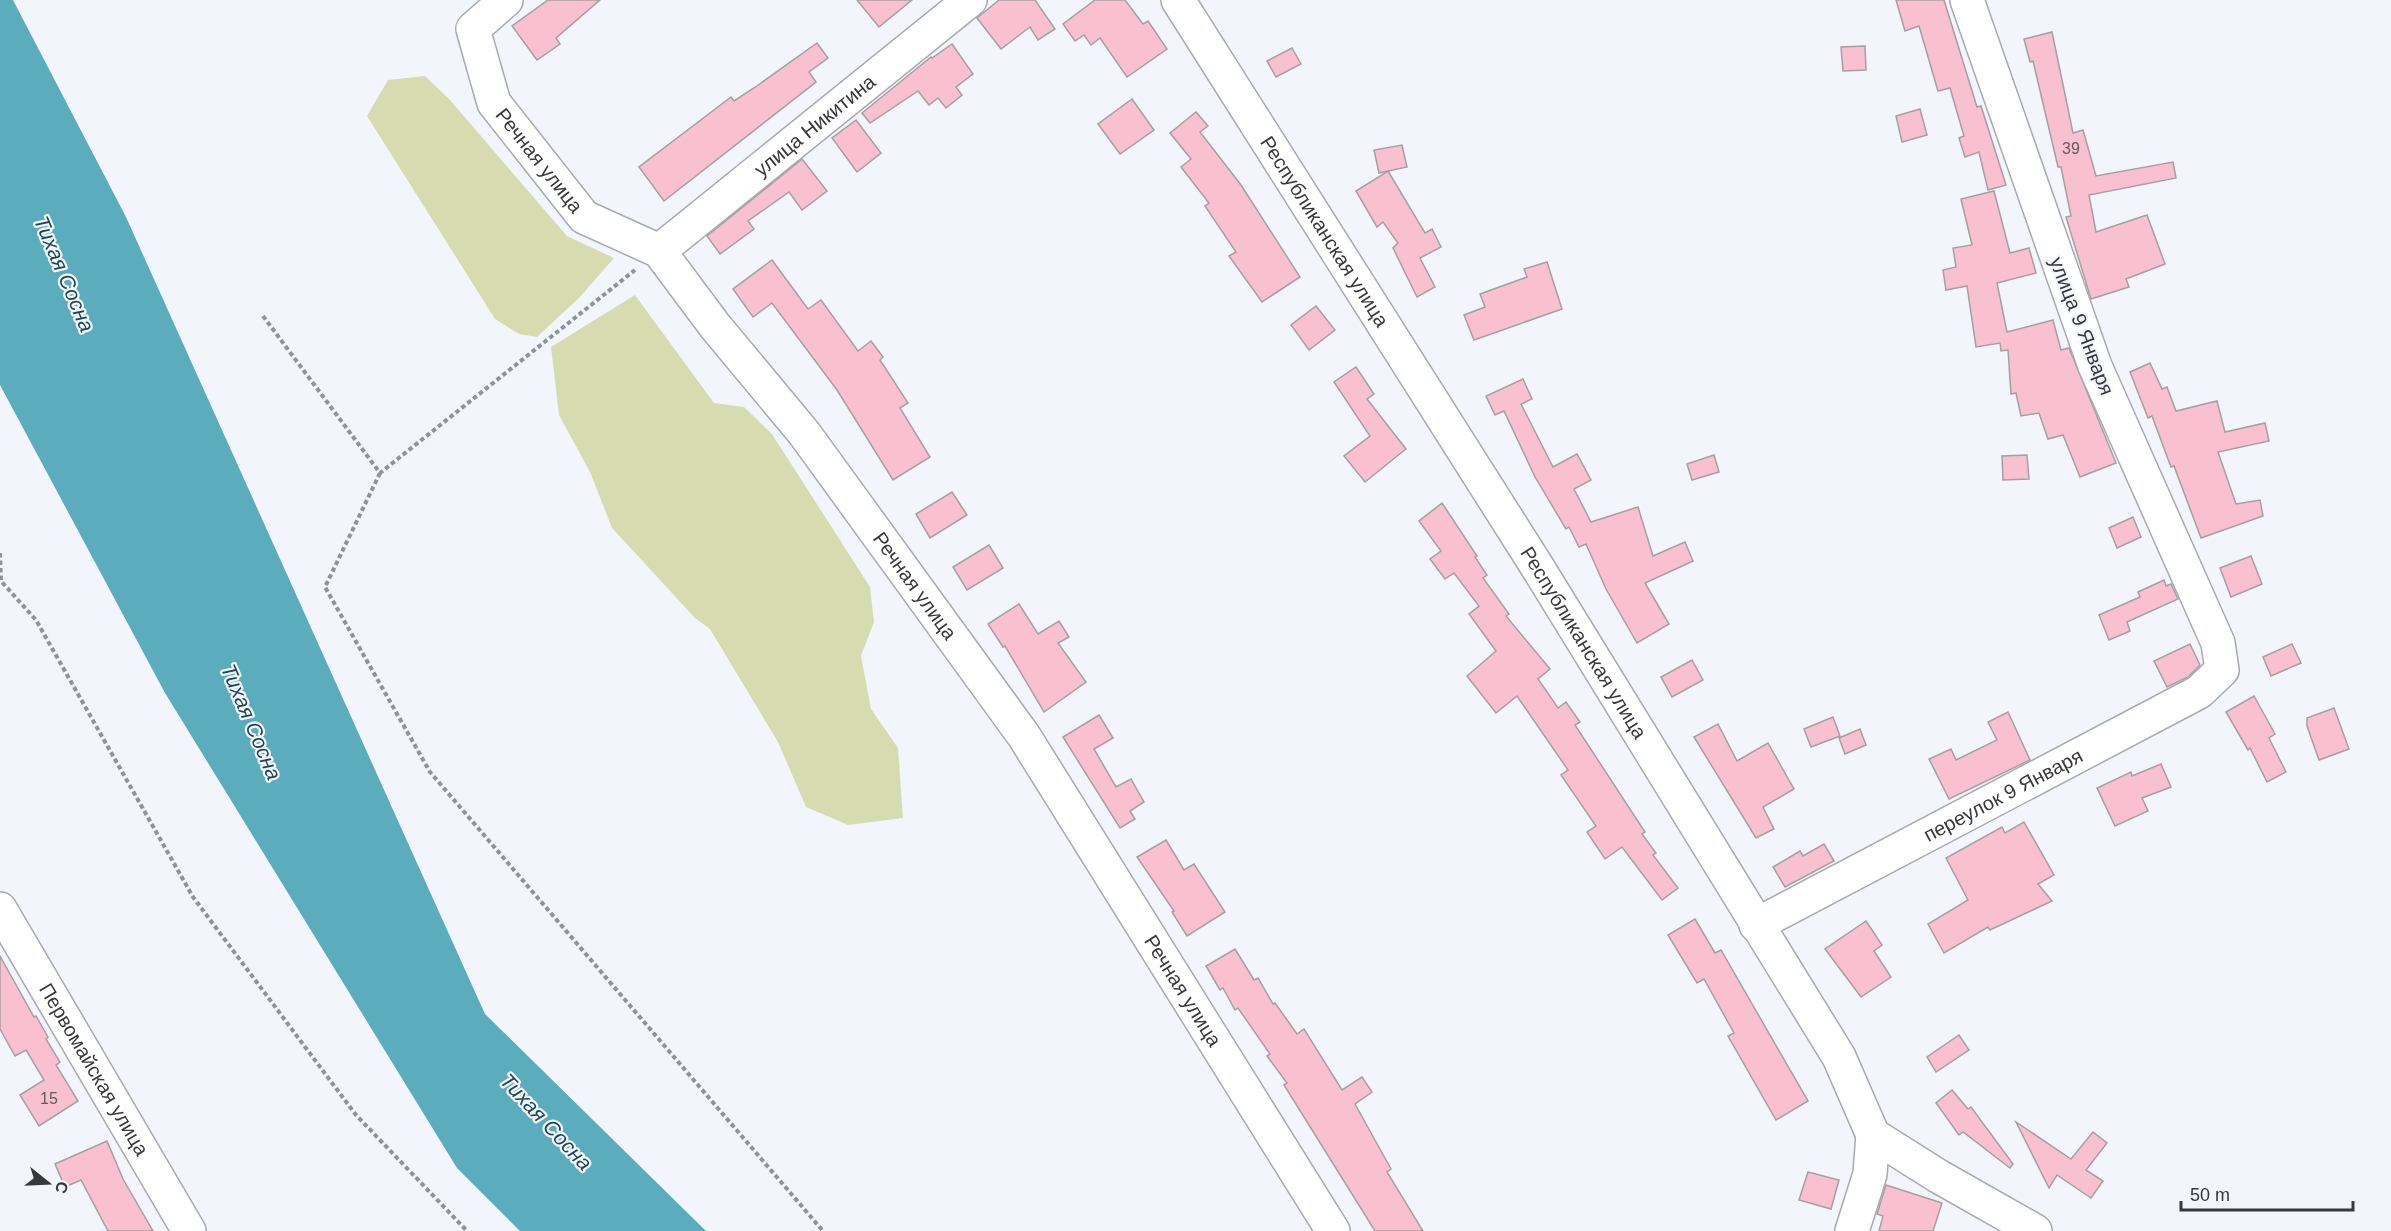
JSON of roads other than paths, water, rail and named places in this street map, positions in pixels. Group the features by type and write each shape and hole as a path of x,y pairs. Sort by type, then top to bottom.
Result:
{"street":[{"name":"Речная улица","path":"506,0 473,29 494,103 584,217 659,251 715,326 804,433 1024,736 1333,1231"},
{"name":"улица Никитина","path":"659,251 970,0"},
{"name":"Республиканская улица","path":"1178,0 1531,557 1839,1057 1873,1135"},
{"name":"улица 9 Января","path":"1967,0 2095,366 2218,643"},
{"name":"переулок 9 Января","path":"1756,925 2199,692 2222,669 2218,643"},
{"name":"Первомайская улица","path":"0,909 189,1231"},
{"path":"1852,1231 1870,1174 1873,1135 1938,1176 2035,1231"}],"water":[{"name":"Тихая Сосна","path":"0,0 13,0 126,217 485,1014 706,1231 520,1231 457,1168 165,693 0,385"}]}
